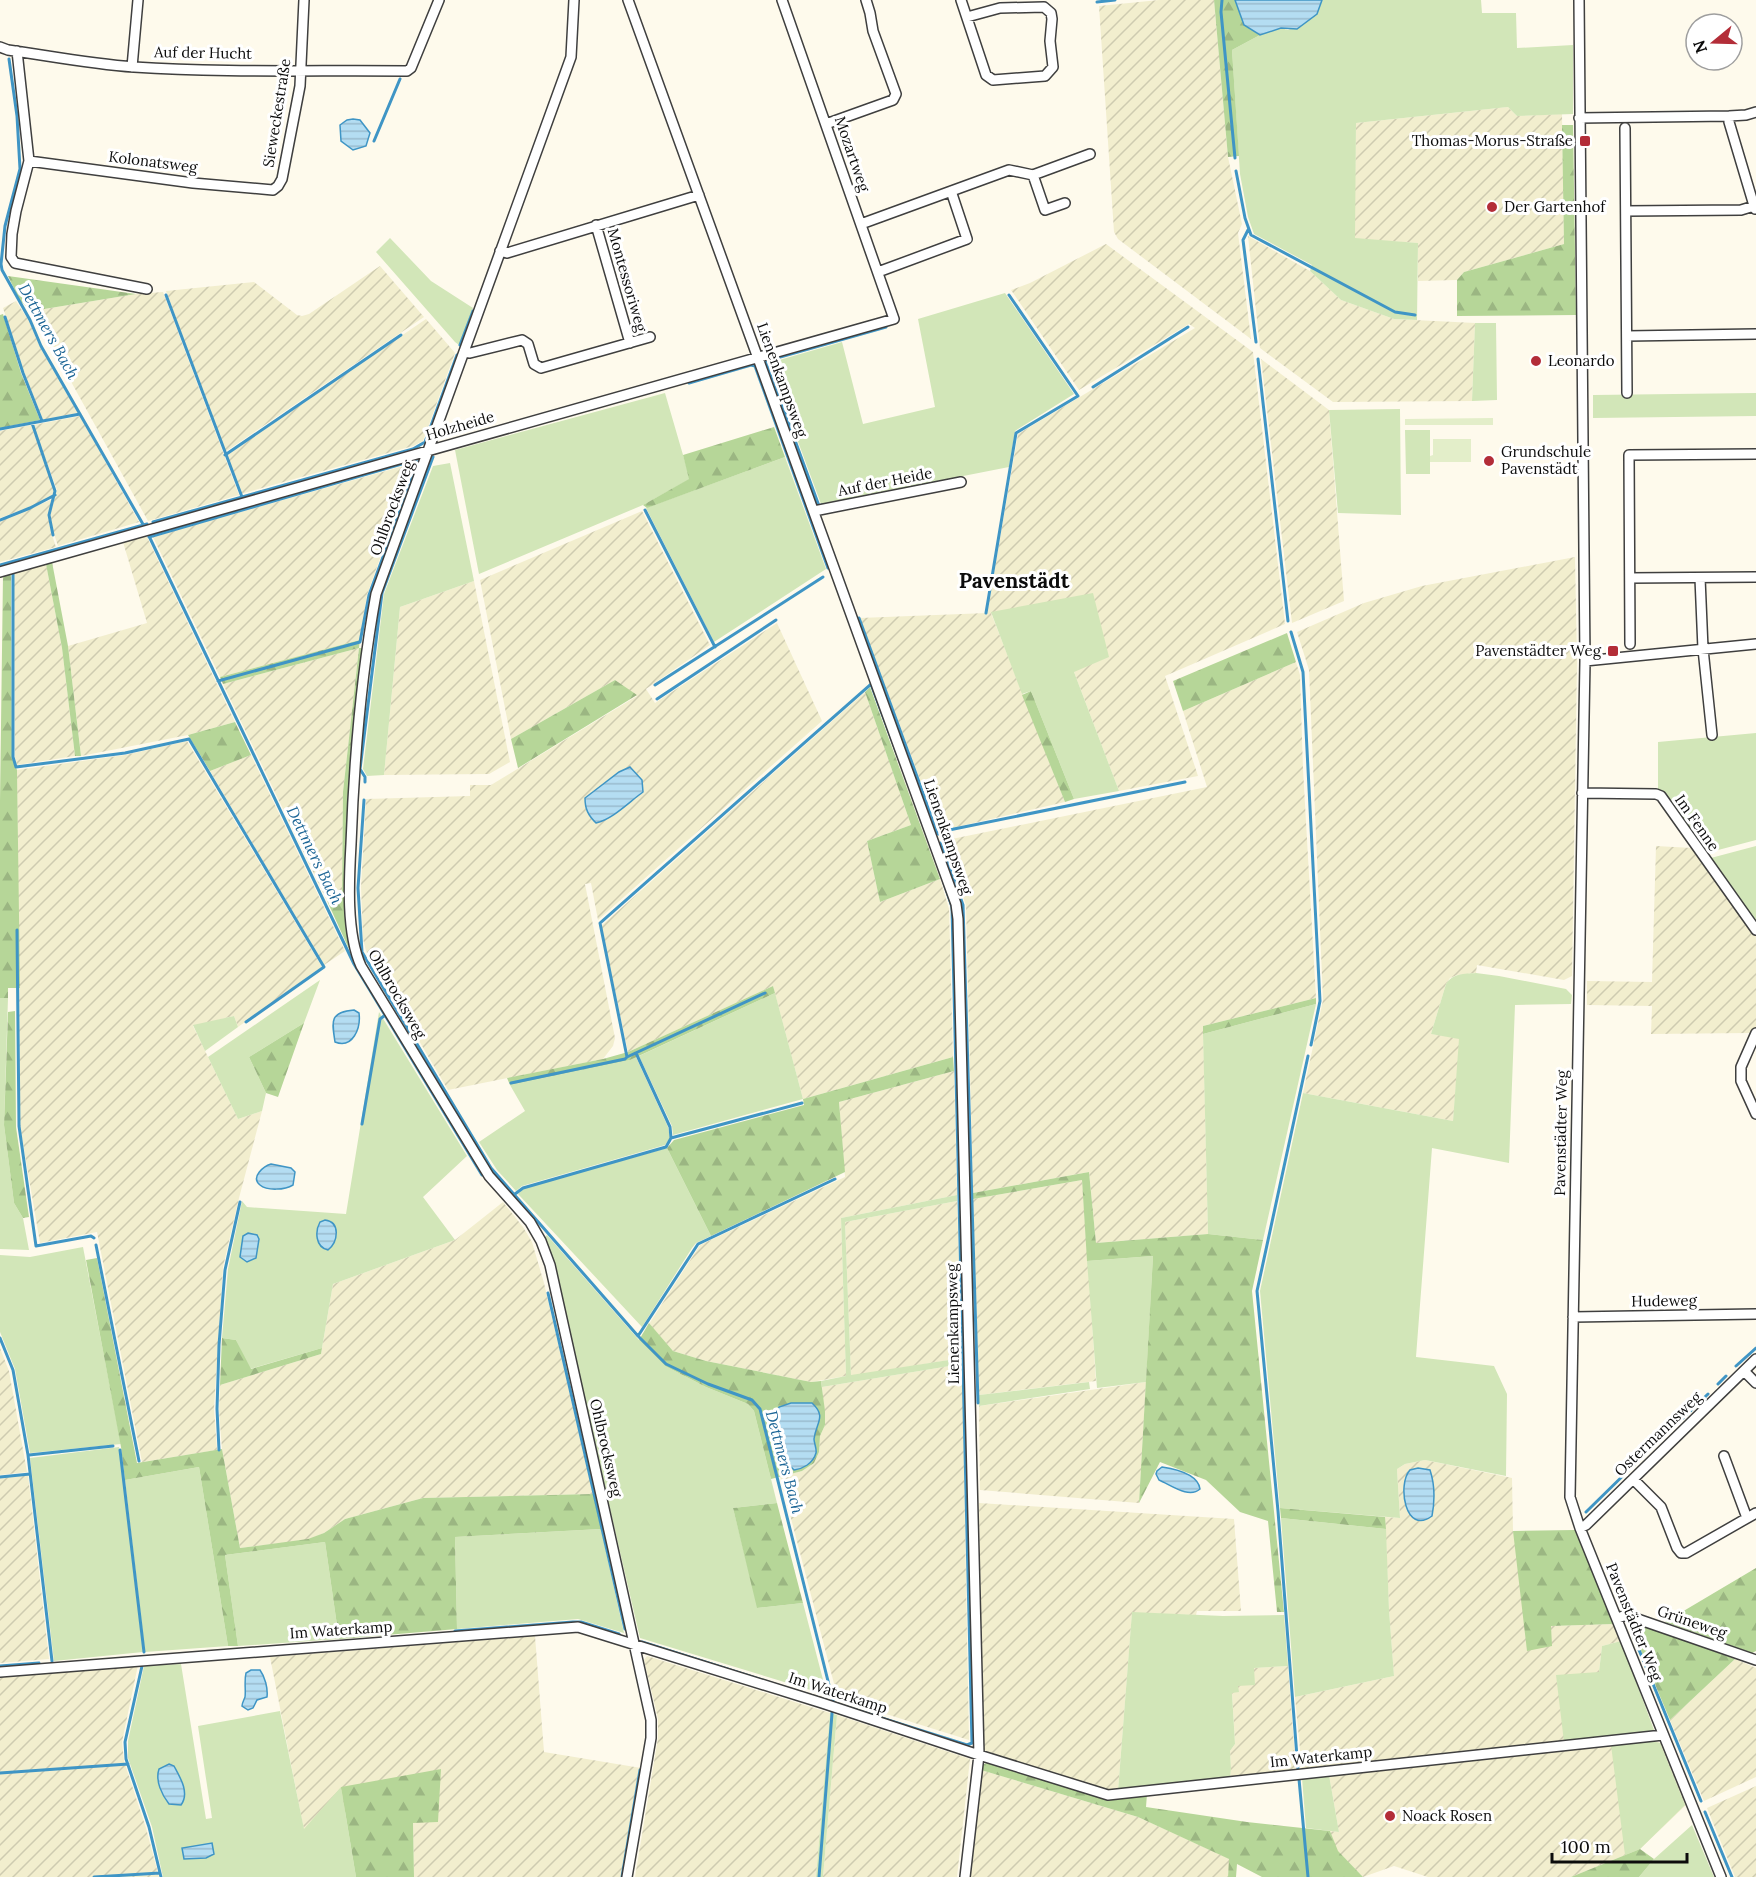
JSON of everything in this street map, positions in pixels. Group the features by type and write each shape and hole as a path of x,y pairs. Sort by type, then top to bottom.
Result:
{"street":[{"path":"132,67 138,0"},
{"name":"Sieweckestraße","path":"273,190 282,179 300,86 304,0"},
{"name":"Auf der Hucht","path":"0,47 67,60 132,67 407,71 411,68 440,0"},
{"name":"Ohlbrocksweg","path":"574,0 572,57 376,594 353,772 349,889 355,948 361,966 489,1176 530,1222 541,1240 552,1277 651,1720 651,1738 627,1877"},
{"name":"Lienenkampsweg","path":"628,0 956,904 979,1755 965,1877"},
{"name":"Mozartweg","path":"782,0 894,319"},
{"path":"826,124 893,100 896,94 873,31 866,0"},
{"path":"961,0 986,75 993,80 1045,76 1050,72 1053,67 1050,41 1052,19 1051,13 1044,7 1000,8 967,17"},
{"name":"Pavenstädter Weg","path":"1579,0 1585,661 1570,1497 1580,1528 1721,1877"},
{"path":"17,51 29,161 16,211 11,257 15,263 147,289"},
{"path":"1579,118 1729,116 1756,112"},
{"path":"1626,211 1755,208 1729,116"},
{"path":"1625,128 1627,393"},
{"path":"861,224 1009,170 1033,174 1090,154"},
{"name":"Kolonatsweg","path":"29,161 193,183 273,190"},
{"path":"1033,174 1045,210 1065,203"},
{"path":"878,272 967,239 951,191"},
{"name":"Montessoriweg","path":"500,251 507,253 699,195"},
{"name":"Montessoriweg","path":"596,225 630,343"},
{"name":"Holzheide","path":"0,572 894,319"},
{"path":"1627,336 1756,334"},
{"name":"Montessoriweg","path":"464,352 470,353 522,340 528,344 534,363 542,368 650,337"},
{"path":"1630,644 1629,455 1756,454"},
{"name":"Auf der Heide","path":"814,511 961,482"},
{"path":"1630,578 1756,577"},
{"path":"1700,578 1703,649 1712,735"},
{"path":"1585,661 1756,644"},
{"name":"Im Fenne","path":"1582,793 1656,794 1661,796 1756,930"},
{"path":"1756,1033 1741,1067 1741,1081 1756,1114"},
{"name":"Hudeweg","path":"1573,1317 1756,1314"},
{"name":"Ostermannsweg","path":"1580,1528 1586,1525 1756,1359"},
{"path":"1744,1371 1756,1383"},
{"path":"1724,1456 1747,1518"},
{"path":"1633,1479 1661,1507 1677,1548 1681,1552 1686,1553 1756,1513"},
{"name":"Grüneweg","path":"1618,1618 1626,1615 1756,1660"},
{"name":"Im Waterkamp","path":"0,1671 578,1627 1108,1795 1664,1735"}],"shaded area":[{"path":"1159,0 1214,0 1228,157 1242,224 1238,233 1251,339 1118,239 1114,232 1099,6"},
{"path":"1508,107 1517,116 1562,114 1564,244 1464,272 1457,280 1418,281 1418,243 1354,239 1356,123"},
{"path":"1248,236 1310,271 1341,300 1394,319 1475,323 1472,401 1333,402 1260,348"},
{"path":"1106,244 1253,352 1285,624 1165,676 1198,776 1119,791 1074,672 991,613 1065,802 939,831 860,618 987,613 1018,434 1195,328 1189,324 1079,390 1011,290 1030,283"},
{"path":"380,266 424,317 225,452 166,291 254,282 297,315 302,316 309,314"},
{"path":"163,292 239,495 148,521 32,311 136,294"},
{"path":"16,301 78,413 43,420 3,308"},
{"path":"426,319 455,353 423,441 413,446 241,494 227,455"},
{"path":"1261,359 1329,410 1344,601 1292,623"},
{"path":"80,416 139,522 58,546 50,515 57,490 33,425"},
{"path":"31,425 54,495 0,518 0,431"},
{"path":"414,463 367,595 360,640 220,677 153,537"},
{"path":"53,499 48,515 56,547 0,562 0,521"},
{"path":"642,511 710,645 646,689 655,703 777,623 822,721 598,920 591,883 585,884 615,1038 613,1046 603,1059 448,1090 366,951 363,939 361,887 366,799 470,796 470,785 491,785 637,696 615,680 511,739 480,580"},
{"path":"146,535 235,722 188,735 81,756 68,646 147,623 123,542"},
{"path":"1575,557 1577,661 1572,976 1564,980 1477,965 1476,973 1450,978 1446,984 1431,1034 1460,1038 1453,1121 1303,1093 1323,1000 1309,670 1297,632 1364,603 1422,586"},
{"path":"46,564 62,648 75,756 17,765 15,758 14,572"},
{"path":"474,581 510,762 489,774 384,775 400,607"},
{"path":"359,648 343,792 342,898 328,903 223,684"},
{"path":"1296,662 1300,675 1316,998 1203,1026 1208,1234 1096,1243 1089,1172 973,1193 966,905 942,841 1207,787 1183,711"},
{"path":"865,692 911,825 867,841 880,902 940,879 949,909 953,1057 803,1099 773,986 628,1052 601,926"},
{"path":"187,741 322,967 238,1027 234,1016 193,1026 238,1119 262,1111 223,1267 214,1409 217,1450 142,1462 97,1232 40,1243 20,1126 17,770 125,755"},
{"path":"251,755 345,951 324,965 210,771"},
{"path":"1656,846 1692,848 1756,936 1756,1028 1749,1033 1651,1034 1652,1006 1587,1005 1587,981 1652,982"},
{"path":"954,1071 957,1195 841,1218 846,1376 811,1382 706,1361 673,1351 649,1324 700,1245 845,1177 839,1102"},
{"path":"1082,1180 1096,1381 979,1395 973,1199"},
{"path":"957,1201 962,1358 851,1376 845,1222"},
{"path":"503,1202 532,1242 544,1283 593,1494 423,1498 345,1519 324,1533 308,1540 240,1548 222,1449 219,1411 220,1385 321,1354 333,1284 455,1240"},
{"path":"0,1348 9,1371 27,1472 0,1475"},
{"path":"962,1364 969,1740 838,1699 780,1476 802,1471 814,1463 825,1425 822,1387"},
{"path":"1146,1382 1139,1503 980,1490 979,1406"},
{"path":"1425,1460 1512,1478 1513,1531 1550,1626 1614,1624 1621,1641 1602,1646 1599,1672 1564,1742 1302,1770 1295,1697 1394,1676 1385,1517 1400,1518 1397,1469 1405,1464"},
{"path":"28,1475 49,1659 0,1663 0,1478"},
{"path":"979,1503 1234,1519 1241,1611 1197,1611 1196,1615 1132,1613 1118,1791 1108,1791 983,1750"},
{"path":"535,1636 544,1752 641,1768 621,1877 414,1877 413,1823 441,1769 304,1830 270,1657"},
{"path":"647,1656 830,1713 816,1877 635,1877 658,1738 658,1719 644,1660"},
{"path":"1735,1659 1756,1668 1756,1777 1704,1801 1670,1720"},
{"path":"138,1665 122,1742 124,1761 159,1877 0,1877 0,1677"},
{"path":"1288,1666 1296,1771 1230,1778 1230,1751 1235,1744 1232,1692 1254,1668"},
{"path":"837,1715 970,1759 957,1877 823,1877"},
{"path":"1651,1740 1661,1743 1686,1805 1640,1849 1571,1877 1428,1877 1394,1866 1363,1877 1337,1851 1330,1831 1339,1832 1329,1775"},
{"path":"981,1770 1138,1817 1230,1859 1228,1877 969,1877"},
{"path":"1756,1786 1756,1877 1735,1877 1707,1808"}],"green space":[{"path":"1214,0 1235,0 1244,24 1260,35 1232,50 1239,156 1228,157"},
{"path":"1322,0 1481,0 1482,13 1516,13 1517,48 1573,45 1573,114 1517,116 1508,107 1356,123 1355,238 1418,243 1417,320 1394,319 1341,300 1310,271 1312,265 1254,234 1248,217 1240,174 1232,50 1260,35 1281,28 1288,30 1317,14"},
{"path":"1562,125 1573,125 1576,315 1457,316 1457,280 1464,272 1564,244"},
{"path":"390,238 431,281 473,308 459,345 376,252"},
{"path":"8,276 136,294 32,311 20,301"},
{"path":"1005,293 1074,394 1015,431 1009,467 821,504 769,363 842,342 863,424 935,407 918,319"},
{"path":"3,314 21,373 40,420 0,428 0,315"},
{"path":"1475,323 1496,323 1497,400 1472,401"},
{"path":"665,393 690,479 643,505 479,574 455,450"},
{"path":"1756,393 1756,416 1593,418 1593,395"},
{"path":"1400,409 1401,515 1338,513 1329,410"},
{"path":"1493,418 1493,425 1405,425 1405,419"},
{"path":"774,427 785,457 647,508 643,505 689,479 683,455"},
{"path":"1405,430 1430,430 1430,474 1406,474"},
{"path":"1433,439 1471,439 1471,462 1430,462 1430,456 1433,455"},
{"path":"785,457 826,569 714,642 646,508"},
{"path":"450,463 474,581 400,607 384,775 367,776 363,769 384,594 433,466"},
{"path":"52,562 68,646 81,756 75,756 62,648 46,564"},
{"path":"11,573 12,758 17,770 20,988 8,988 8,998 0,998 3,575"},
{"path":"1093,593 1109,657 1074,672 1119,791 1074,799 1031,691 1022,694 991,612"},
{"path":"1287,633 1296,662 1183,711 1173,681"},
{"path":"360,640 359,648 223,684 220,677"},
{"path":"359,648 365,648 351,771 352,948 349,949 328,903 342,898 343,792"},
{"path":"615,680 637,695 518,768 511,739"},
{"path":"870,687 940,879 880,902 867,841 911,825 865,692"},
{"path":"1031,691 1074,799 1065,802 1022,695"},
{"path":"235,722 251,755 210,771 188,735"},
{"path":"1756,733 1756,840 1703,854 1658,790 1658,742"},
{"path":"1756,846 1756,926 1707,859"},
{"path":"1476,973 1566,989 1572,995 1571,1004 1515,1005 1509,1163 1432,1148 1416,1357 1494,1366 1507,1394 1506,1476 1425,1460 1405,1464 1397,1469 1400,1518 1280,1508 1260,1291 1303,1093 1453,1121 1459,1039 1431,1034 1446,984 1455,976"},
{"path":"320,980 304,1023 249,1057 266,1093 262,1111 238,1119 208,1057"},
{"path":"773,986 775,993 630,1060 510,1085 507,1078 628,1052"},
{"path":"775,993 803,1099 673,1135 672,1126 639,1056"},
{"path":"0,998 8,998 4,1125 14,1203 23,1218 29,1250 0,1249"},
{"path":"1316,998 1316,1004 1203,1034 1203,1026"},
{"path":"1316,1004 1263,1240 1208,1234 1203,1034"},
{"path":"15,1011 16,1127 29,1217 23,1218 14,1203 4,1125 8,1012"},
{"path":"379,1012 467,1156 423,1197 455,1240 333,1284 322,1348 250,1369 236,1340 222,1338 228,1269 242,1201 247,1207 346,1214"},
{"path":"234,1016 238,1027 205,1051 193,1025"},
{"path":"304,1023 278,1097 266,1093 249,1057"},
{"path":"636,1057 668,1127 670,1138 665,1145 522,1186 516,1191 497,1170 479,1142 525,1111 510,1085"},
{"path":"953,1057 954,1071 839,1102 845,1172 711,1236 667,1148 674,1140 804,1105 803,1099"},
{"path":"667,1148 711,1236 696,1243 692,1248 642,1327 518,1194 524,1188"},
{"path":"1089,1172 1096,1243 1208,1234 1263,1240 1252,1291 1284,1612 1277,1612 1268,1521 1240,1512 1206,1480 1160,1462 1139,1503 1153,1256 1087,1261 1082,1180 973,1199 973,1193"},
{"path":"957,1195 957,1201 845,1222 851,1375 962,1358 962,1364 822,1387 821,1381 846,1376 841,1218"},
{"path":"547,1235 639,1340 665,1366 706,1387 748,1404 754,1411 777,1503 733,1508 758,1608 803,1603 827,1695 640,1638 553,1263 544,1238"},
{"path":"83,1247 121,1444 30,1453 15,1369 0,1332 0,1255 30,1257"},
{"path":"1153,1256 1146,1382 1097,1388 1087,1261"},
{"path":"97,1258 137,1463 222,1449 240,1548 308,1539 324,1533 345,1519 423,1498 593,1494 601,1529 455,1537 457,1629 339,1639 325,1542 225,1555 238,1646 228,1646 199,1467 125,1480 121,1447 86,1260"},
{"path":"649,1323 673,1351 706,1361 811,1382 821,1381 825,1425 814,1463 802,1471 771,1479 754,1411 748,1404 706,1387 665,1366 639,1340"},
{"path":"222,1338 236,1340 251,1369 322,1348 321,1354 220,1385"},
{"path":"1089,1382 1090,1389 979,1406 979,1395"},
{"path":"119,1447 143,1652 54,1661 30,1458"},
{"path":"199,1467 228,1646 145,1652 125,1480"},
{"path":"777,1503 803,1603 757,1608 733,1508"},
{"path":"1280,1508 1385,1517 1386,1529 1281,1518"},
{"path":"1281,1518 1386,1529 1394,1676 1295,1697"},
{"path":"601,1529 624,1633 578,1619 457,1629 455,1537"},
{"path":"1575,1530 1614,1624 1551,1626 1552,1646 1527,1651 1513,1531"},
{"path":"325,1542 339,1639 238,1646 225,1555"},
{"path":"1756,1568 1756,1651 1752,1653 1665,1622"},
{"path":"1132,1612 1223,1616 1284,1615 1288,1666 1254,1668 1255,1685 1238,1686 1239,1692 1232,1693 1235,1744 1230,1751 1230,1778 1118,1791"},
{"path":"1628,1620 1735,1659 1670,1720"},
{"path":"1621,1641 1654,1730 1564,1742 1556,1675 1599,1672 1602,1646"},
{"path":"181,1664 206,1819 212,1818 198,1726 280,1711 304,1829 341,1787 356,1877 163,1877 152,1827 128,1758 128,1741 144,1666"},
{"path":"830,1713 837,1715 823,1877 816,1877"},
{"path":"1651,1741 1660,1743 1685,1805 1640,1849 1625,1855 1611,1745"},
{"path":"987,1763 1108,1800 1147,1794 1146,1807 1247,1822 1330,1831 1338,1851 1363,1877 1262,1877 1237,1864 1236,1877 1228,1877 1229,1859 1138,1817 981,1770"},
{"path":"441,1769 438,1822 413,1823 414,1877 356,1877 341,1787"},
{"path":"1329,1775 1339,1832 1306,1828 1302,1778"},
{"path":"1692,1825 1714,1877 1639,1877 1654,1859"},
{"path":"1640,1849 1654,1859 1639,1877 1571,1877"}],"water":[{"path":"1235,0 1322,0 1317,14 1297,29 1281,28 1260,35 1244,25"},
{"path":"353,119 360,120 370,133 366,146 353,150 341,141 340,125"},
{"path":"630,767 642,780 643,792 615,814 596,823 588,812 585,798 619,772"},
{"path":"354,1010 359,1013 357,1031 347,1043 335,1042 334,1019 340,1013"},
{"path":"271,1164 291,1168 295,1172 293,1185 276,1189 260,1185 257,1182 257,1175"},
{"path":"325,1220 334,1224 336,1228 336,1238 328,1250 321,1246 317,1238 318,1226"},
{"path":"248,1233 257,1235 259,1239 256,1258 247,1262 240,1257 243,1236"},
{"path":"791,1403 812,1403 820,1416 814,1439 815,1457 807,1465 794,1470 780,1449 775,1422 779,1407"},
{"path":"1162,1467 1191,1476 1200,1489 1191,1493 1185,1492 1159,1480 1156,1474"},
{"path":"1418,1468 1430,1470 1434,1487 1432,1516 1423,1520 1415,1519 1410,1514 1404,1496 1406,1477 1410,1470"},
{"path":"251,1670 260,1670 262,1673 267,1686 267,1697 257,1700 253,1708 248,1710 242,1706 245,1697 246,1673"},
{"path":"169,1764 174,1766 183,1785 185,1795 181,1805 169,1804 160,1788 159,1769"},
{"path":"212,1843 214,1854 206,1858 184,1859 182,1848"}],"waterway":[{"path":"1097,2 1115,0"},
{"path":"1222,0 1221,12 1235,158"},
{"name":"Dettmers Bach","path":"9,59 17,116 20,169 5,226 2,270 30,320 41,346 144,526"},
{"path":"374,141 400,79"},
{"path":"1236,171 1245,218 1251,235 1395,312 1415,315"},
{"path":"1248,230 1243,240 1256,342"},
{"path":"166,295 242,497"},
{"path":"986,613 1016,433 1078,396 1009,295"},
{"path":"460,345 473,311"},
{"path":"5,317 23,373 42,421"},
{"path":"822,505 819,506 766,361 886,327"},
{"path":"1093,387 1188,327"},
{"path":"225,455 401,335"},
{"path":"153,522 413,449 425,442 457,355"},
{"path":"1258,359 1288,621"},
{"path":"689,383 751,365 755,366 828,568"},
{"path":"0,429 80,414"},
{"path":"32,423 55,491 49,515 53,535"},
{"path":"365,782 360,769 382,593 433,457"},
{"path":"149,537 412,461 418,462 369,595 360,642 218,681"},
{"path":"0,520 55,495"},
{"path":"645,510 715,647"},
{"path":"0,565 147,524"},
{"name":"Dettmers Bach","path":"148,534 354,964 482,1175"},
{"path":"13,573 13,757 16,767 125,753 189,739 324,967 246,1022"},
{"path":"655,685 823,577"},
{"path":"859,618 938,834"},
{"path":"657,699 776,620"},
{"path":"1291,632 1303,672 1320,1001 1311,1045"},
{"path":"627,1057 600,923 871,684 899,759"},
{"path":"949,830 1185,782"},
{"name":"Dettmers Bach","path":"364,800 358,888 362,952 491,1168 638,1336 666,1364 708,1384 752,1400 760,1409 833,1701 819,1877"},
{"path":"941,843 963,905 978,1403"},
{"path":"642,1642 967,1745 972,1743 952,907 944,883"},
{"path":"17,930 19,1126 36,1246 91,1236 94,1238"},
{"path":"511,1083 625,1059 765,993"},
{"path":"362,1124 380,1019 384,1016"},
{"path":"515,1194 523,1188 666,1147 671,1138 670,1127 636,1053"},
{"path":"1298,1770 1278,1511 1257,1291 1308,1056"},
{"path":"671,1138 802,1103"},
{"path":"638,1336 698,1244 835,1179"},
{"path":"219,1450 217,1409 219,1345 225,1270 240,1202"},
{"path":"96,1245 139,1461"},
{"path":"548,1293 625,1629"},
{"path":"0,1338 13,1370 28,1455 52,1661"},
{"path":"1736,1366 1756,1348"},
{"path":"1718,1384 1726,1376"},
{"path":"1678,1423 1708,1394"},
{"path":"1655,1445 1668,1432"},
{"path":"29,1455 113,1446"},
{"path":"120,1450 144,1652"},
{"path":"1586,1512 1638,1461"},
{"path":"0,1477 30,1474"},
{"path":"455,1631 581,1622 619,1634"},
{"path":"1628,1623 1701,1801"},
{"path":"0,1666 39,1663"},
{"path":"142,1666 125,1742 126,1759 149,1827 161,1877"},
{"path":"0,1773 128,1764"},
{"path":"622,1877 640,1770"},
{"path":"1299,1779 1308,1877"},
{"path":"1705,1812 1732,1877"},
{"path":"94,1877 160,1873"}],"place":[{"name":"Thomas-Morus-Straße","path":"1585,141"},
{"name":"Der Gartenhof","path":"1492,207"},
{"name":"Leonardo","path":"1536,361"},
{"name":"Grundschule Pavenstädt","path":"1489,461"},
{"name":"Pavenstädter Weg","path":"1613,651"},
{"name":"Noack Rosen","path":"1390,1816"}],"district":[{"name":"Pavenstädt","path":"1014,581"}]}
